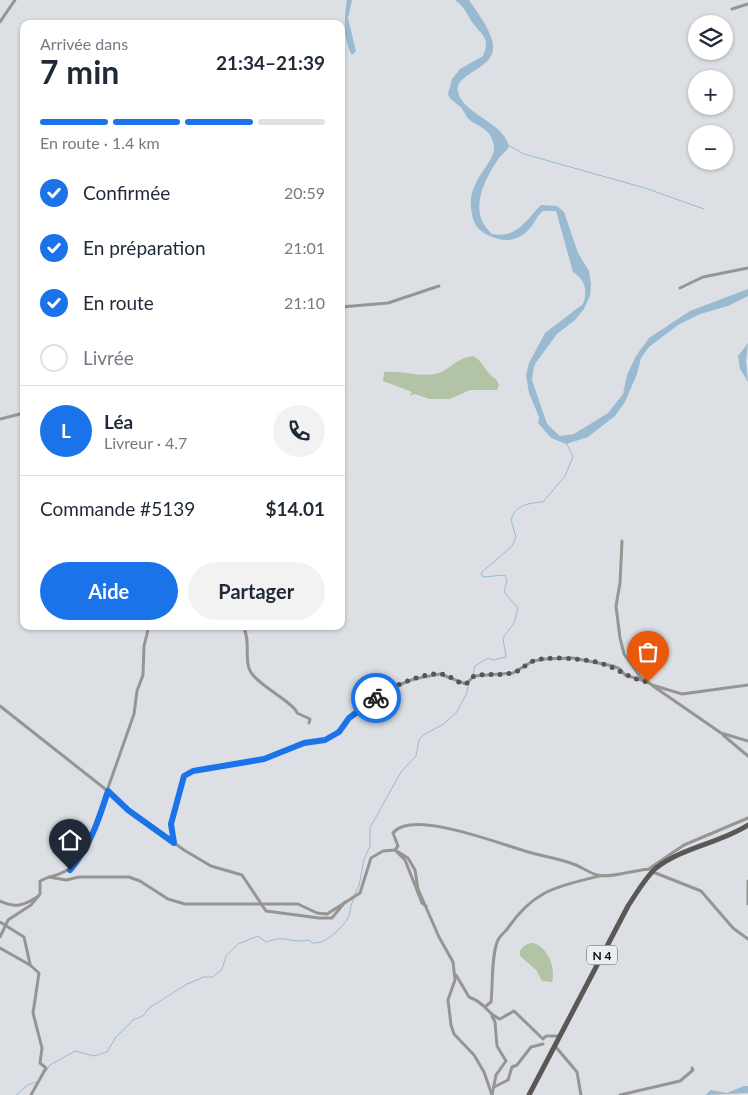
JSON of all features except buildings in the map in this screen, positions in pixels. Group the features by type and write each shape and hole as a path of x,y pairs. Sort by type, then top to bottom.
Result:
{"main road":[{"name":"N 4","path":"529,1095 628,906 653,870 701,845 748,825"}],"street":[{"path":"0,22 15,0"},
{"path":"732,9 748,4"},
{"path":"680,288 703,276 748,268"},
{"path":"345,306 388,303 439,286"},
{"path":"0,419 20,414"},
{"path":"622,541 620,583 616,606 620,638 630,665 640,678 721,733 748,756"},
{"path":"0,937 6,924 12,917 31,905 40,894 40,881 70,870 82,857 108,791 134,714 136,691 143,675 144,646 149,630"},
{"path":"245,630 248,637 248,662 251,674 266,689 296,709 297,713 308,717 310,723"},
{"path":"174,843 171,824 184,776 193,771 264,759 304,743 325,740 339,732 349,718 384,692 414,679 440,674 450,676 462,684 466,684 474,676 513,673 523,669 532,661 573,658 613,666 620,669 625,676 648,682"},
{"path":"652,685 682,694 748,685"},
{"path":"0,706 108,791 128,810 174,843 212,866 242,875 266,911 332,918 345,902"},
{"path":"721,733 748,740"},
{"path":"653,870 684,845 748,818"},
{"path":"396,850 398,846 393,833 399,826 433,826 480,836 532,853 554,857 599,876"},
{"path":"49,877 66,880 79,877 129,877 140,881 168,899 186,904 298,904 317,913 327,914 360,893 371,858 383,851 396,850"},
{"path":"396,850 405,860 422,903 426,906 454,962 456,975 469,997 480,1000 486,1006 495,1022 496,1046 506,1061 496,1075 492,1095"},
{"path":"486,1006 491,1002 498,941 530,900 544,892 570,882 599,876 653,870 701,890 733,928 748,939"},
{"path":"748,881 748,904"},
{"path":"0,901 9,905 24,906 38,896"},
{"path":"0,922 24,937 30,965"},
{"path":"0,948 30,965 39,973 33,1013 42,1048 40,1063 46,1068 32,1095"},
{"path":"456,975 448,1000 451,1026 454,1034 474,1055 484,1072 492,1095"},
{"path":"492,1016 500,1019 514,1011 543,1039 546,1036 559,1036"},
{"path":"494,1087 508,1080 512,1068 518,1065 531,1047 543,1044"},
{"path":"554,1046 577,1072 581,1095"},
{"path":"620,1095 680,1081 693,1070 692,1068"}],"green space":[{"path":"473,356 496,379 499,385 497,390 470,390 450,399 429,399 415,394 410,396 412,392 383,381 384,372 422,375 435,374 461,360"},
{"path":"533,943 543,949 550,959 553,971 552,982 542,981 536,970 520,956 520,951 523,947"}],"water":[{"path":"347,0 352,0 348,18 356,51 352,55 347,42 345,28"},
{"path":"455,0 469,0 488,30 493,50 490,58 484,64 462,79 458,85 458,92 461,100 492,124 505,138 509,146 488,176 479,206 480,216 492,234 501,235 515,231 541,205 557,206 564,212 578,253 589,271 590,296 584,309 575,320 557,334 535,364 532,380 547,424 560,436 574,434 608,413 623,394 627,375 636,356 649,338 690,311 748,289 748,296 728,306 700,314 678,325 649,347 641,358 637,374 625,402 615,416 588,437 566,444 551,438 538,423 539,417 529,393 526,375 529,363 545,333 583,304 585,290 583,282 573,272 556,211 543,211 524,234 507,240 501,240 484,233 474,222 471,203 472,192 493,153 493,140 486,131 467,117 448,94 452,79 460,69 483,56 486,44 484,37 463,7"},
{"path":"748,343 746,361 748,382 740,369 738,356"},
{"path":"748,1086 748,1093 705,1095 711,1090 727,1093"}],"waterway":[{"path":"508,145 524,154 645,188 704,209"},
{"path":"473,675 475,666 488,658 493,660 506,657 503,638 514,623 518,608 504,592 507,581 505,575 483,577 481,573 512,546 516,537 511,520 516,511 528,504 543,502 565,476 573,457 567,444"},
{"path":"354,895 359,886 364,859 370,846 370,828 401,772 416,756 419,740 423,735 442,725 456,713 466,695 469,683"},
{"path":"46,1071 50,1065 75,1051 94,1056 107,1052 116,1037 133,1020 143,1016 149,1008 187,984 204,977 213,977 222,969 226,956 238,944 258,936 266,942 279,939 308,940 313,943 323,941 337,931 348,918 354,899"},
{"path":"16,1095 28,1085 36,1082"}],"way so far":[{"path":"376,698 384,692 414,679 440,674 450,676 462,684 466,684 474,676 485,673 500,675 513,673 523,669 532,661 545,659 573,658 594,661 620,669 625,676 648,682"}],"route":[{"path":"70,870 82,857 103,808 108,791 128,810 174,843 171,824 177,795 184,776 193,771 264,759 304,743 325,740 339,732 349,718 376,698"}]}
